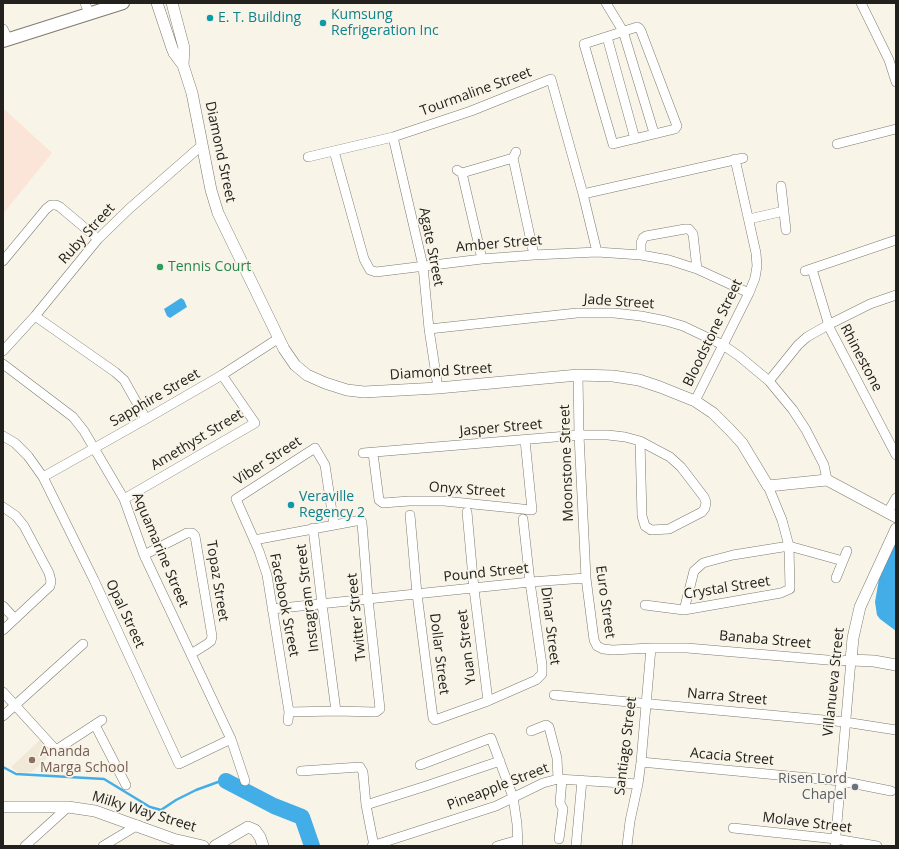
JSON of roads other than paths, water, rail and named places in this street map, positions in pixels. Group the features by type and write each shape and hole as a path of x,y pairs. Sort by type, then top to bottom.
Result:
{"main road":[{"path":"5,36 87,8 123,3"}],"street":[{"name":"Diamond Street","path":"157,3 174,53 183,65 192,93 201,146 218,213 284,349 295,365 307,375 325,383 347,390 364,392 438,388 578,375 613,376 639,380 695,401 713,414 742,443 768,486 780,513 789,546 790,589"},
{"name":"Diamond Street","path":"172,3 184,48 183,65"},
{"path":"606,3 623,31 654,134"},
{"path":"861,3 892,60 896,82"},
{"path":"637,27 641,30 676,124 676,128 615,145 611,142 584,44 623,31 637,27"},
{"path":"607,37 635,139"},
{"path":"170,42 182,38"},
{"name":"Tourmaline Street","path":"308,157 393,136 471,111 551,79 584,194 597,252"},
{"path":"837,144 896,129"},
{"name":"Agate Street","path":"393,136 423,266 429,329 438,388"},
{"name":"Ruby Street","path":"3,351 35,316 98,239 130,208 201,146"},
{"name":"Amber Street","path":"334,151 364,258 370,270 384,272 482,259 597,252 641,255 669,260 697,269 749,293"},
{"path":"482,259 460,172 514,155 534,255"},
{"name":"Bloodstone Street","path":"584,194 739,159 756,253 757,266 755,278 695,401"},
{"path":"781,186 786,230"},
{"path":"3,260 51,205 60,207 98,239"},
{"path":"749,219 784,211"},
{"path":"641,255 641,243 643,238 646,236 689,229 694,234 697,269"},
{"name":"Rhinestone","path":"896,240 809,270 828,325 896,455"},
{"path":"769,381 802,340 870,304 896,295"},
{"name":"Jade Street","path":"429,329 577,313 614,313 641,316 683,326 723,345 740,356 769,381 793,410 806,430 824,466 827,480"},
{"path":"35,316 120,376 124,380 146,419"},
{"name":"Sapphire Street","path":"43,477 222,375 279,338"},
{"name":"Aquamarine Street","path":"3,364 73,417 84,431 124,499 144,555 231,739 245,781"},
{"name":"Amethyst Street","path":"124,499 255,423 222,375"},
{"name":"Moonstone Street","path":"578,375 585,551"},
{"name":"Jasper Street","path":"363,453 580,434 625,437 640,441 670,457 681,467 704,497 706,502 705,508 702,512 670,529 651,530 645,526 642,516 640,441"},
{"name":"Opal Street","path":"3,436 15,444 28,456 43,477 94,580 179,764 231,739"},
{"name":"Onyx Street","path":"374,453 379,500 382,503 444,501 532,510 525,440"},
{"name":"Viber Street","path":"236,499 315,448 325,465 334,525"},
{"path":"768,486 827,480 892,514 896,498"},
{"name":"Facebook Street","path":"236,499 267,575 289,717 336,711"},
{"path":"3,507 16,516 24,526 50,573 51,581 50,586 3,630"},
{"name":"Yuan Street","path":"467,512 474,589 488,701"},
{"name":"Dollar Street","path":"410,515 417,594 433,718 435,720 488,701"},
{"name":"Dinar Street","path":"488,701 536,680 542,674 523,519"},
{"name":"Twitter Street","path":"334,525 361,520 362,523 368,599 380,708 380,711 336,711"},
{"path":"254,540 334,525"},
{"name":"Instagram Street","path":"314,528 336,711"},
{"name":"Villanueva Street","path":"835,843 853,638 860,607 896,529"},
{"name":"Topaz Street","path":"144,555 187,533 192,533 195,536 212,636 211,641 191,654"},
{"path":"684,610 694,571 703,563 733,555 789,546 843,561"},
{"name":"Euro Street","path":"585,551 586,578 594,640 597,646 603,649 631,649"},
{"path":"836,578 847,551"},
{"name":"Pound Street","path":"272,609 530,582 586,578"},
{"name":"Crystal Street","path":"645,605 684,610 781,593 790,589"},
{"path":"3,606 15,619"},
{"path":"3,716 83,644"},
{"name":"Santiago Street","path":"628,846 630,821 641,762 651,648"},
{"name":"Banaba Street","path":"631,649 687,648 839,661 874,661 896,665"},
{"path":"3,692 56,750 98,723 126,785"},
{"name":"Narra Street","path":"554,695 845,722 896,730"},
{"path":"531,731 546,725 549,727 557,758 560,779 560,803 563,809 559,839"},
{"path":"420,765 491,738 513,797 518,843 497,846"},
{"path":"366,805 500,761"},
{"name":"Acacia Street","path":"641,762 841,781 891,791"},
{"path":"301,771 360,767 363,772 366,805 373,846"},
{"name":"Pineapple Street","path":"373,846 496,806 543,783 560,779 638,784"},
{"path":"576,846 582,780"},
{"name":"Milky Way Street","path":"3,807 68,807 95,811 138,825 173,839 203,846"},
{"path":"25,846 68,807"},
{"path":"103,846 138,825"},
{"path":"215,846 248,827 255,830 260,837 263,846"},
{"name":"Molave Street","path":"732,828 835,843 877,846"}],"water":[{"path":"181,298 184,300 187,307 170,318 167,316 164,309"},
{"path":"896,537 896,631 877,615 875,602 880,573"}],"waterway":[{"path":"3,767 16,774 104,779 150,807 161,810 176,800 196,790 218,782 226,781"},
{"path":"226,781 274,806 302,817 312,846"}],"place":[{"name":"E. T. Building","path":"210,18"},
{"name":"Kumsung Refrigeration Inc","path":"323,23"},
{"name":"Tennis Court","path":"160,267"},
{"name":"Veraville Regency 2","path":"291,505"},
{"name":"Ananda Marga School","path":"32,760"},
{"name":"Risen Lord Chapel","path":"855,787"}]}
